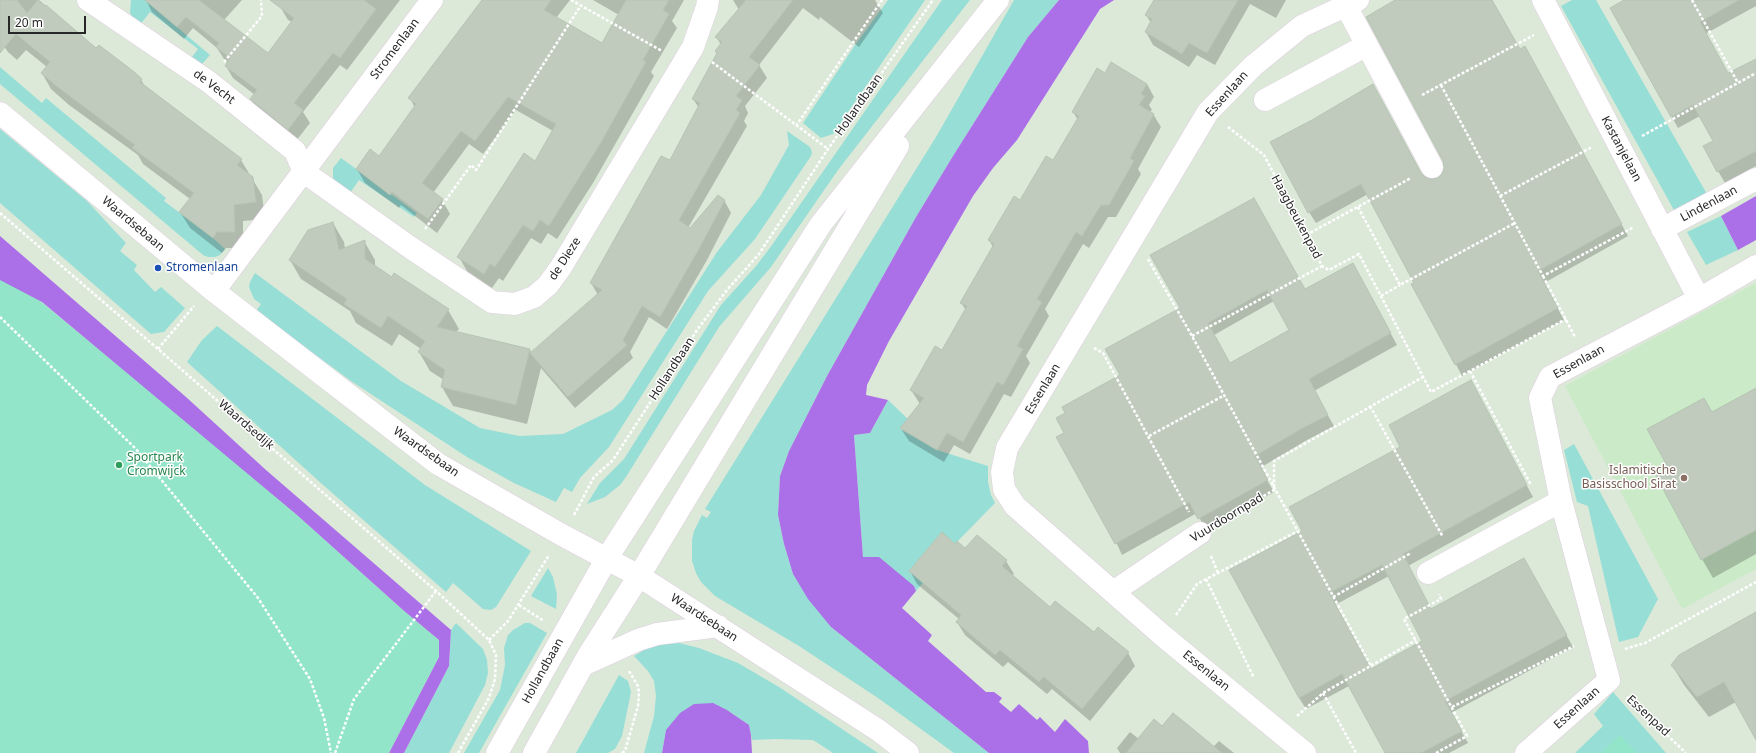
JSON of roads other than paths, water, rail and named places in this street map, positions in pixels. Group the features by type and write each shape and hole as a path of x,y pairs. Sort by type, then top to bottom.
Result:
{"street":[{"name":"de Vecht","path":"88,0 113,7 209,82 295,151 304,172"},
{"name":"Stromenlaan","path":"214,291 432,0"},
{"name":"de Dieze","path":"304,172 411,248 492,302 515,304 534,297 548,285 561,267 688,55 707,7 708,0"},
{"name":"Hollandbaan","path":"497,753 606,558 821,224 998,0"},
{"path":"1352,3 1367,45 1432,167"},
{"name":"Essenlaan","path":"1305,753 1162,635 1015,506 1004,489 1002,472 1007,448 1208,112 1253,66 1302,26 1352,3"},
{"name":"Kastanjelaan","path":"1551,7 1617,141 1699,299"},
{"path":"1266,100 1367,45"},
{"name":"Hollandbaan","path":"534,753 583,665 639,576 784,337 940,74"},
{"name":"Waardsebaan","path":"0,113 214,291 438,464 562,535 639,576 878,730 908,753"},
{"name":"Lindenlaan","path":"1659,222 1756,179"},
{"path":"1699,299 1756,266"},
{"name":"Essenlaan","path":"1526,753 1609,680 1599,645 1552,505 1540,398 1550,377 1699,299"},
{"path":"1428,573 1552,505"},
{"name":"Vuurdoornpad","path":"1113,592 1200,533"},
{"path":"583,665 638,640 657,634 718,626"}],"place":[{"name":"Stromenlaan","path":"158,268"},
{"name":"Sportpark Cromwijck","path":"119,465"},
{"name":"Islamitische Basisschool Sirat","path":"1684,478"}]}
